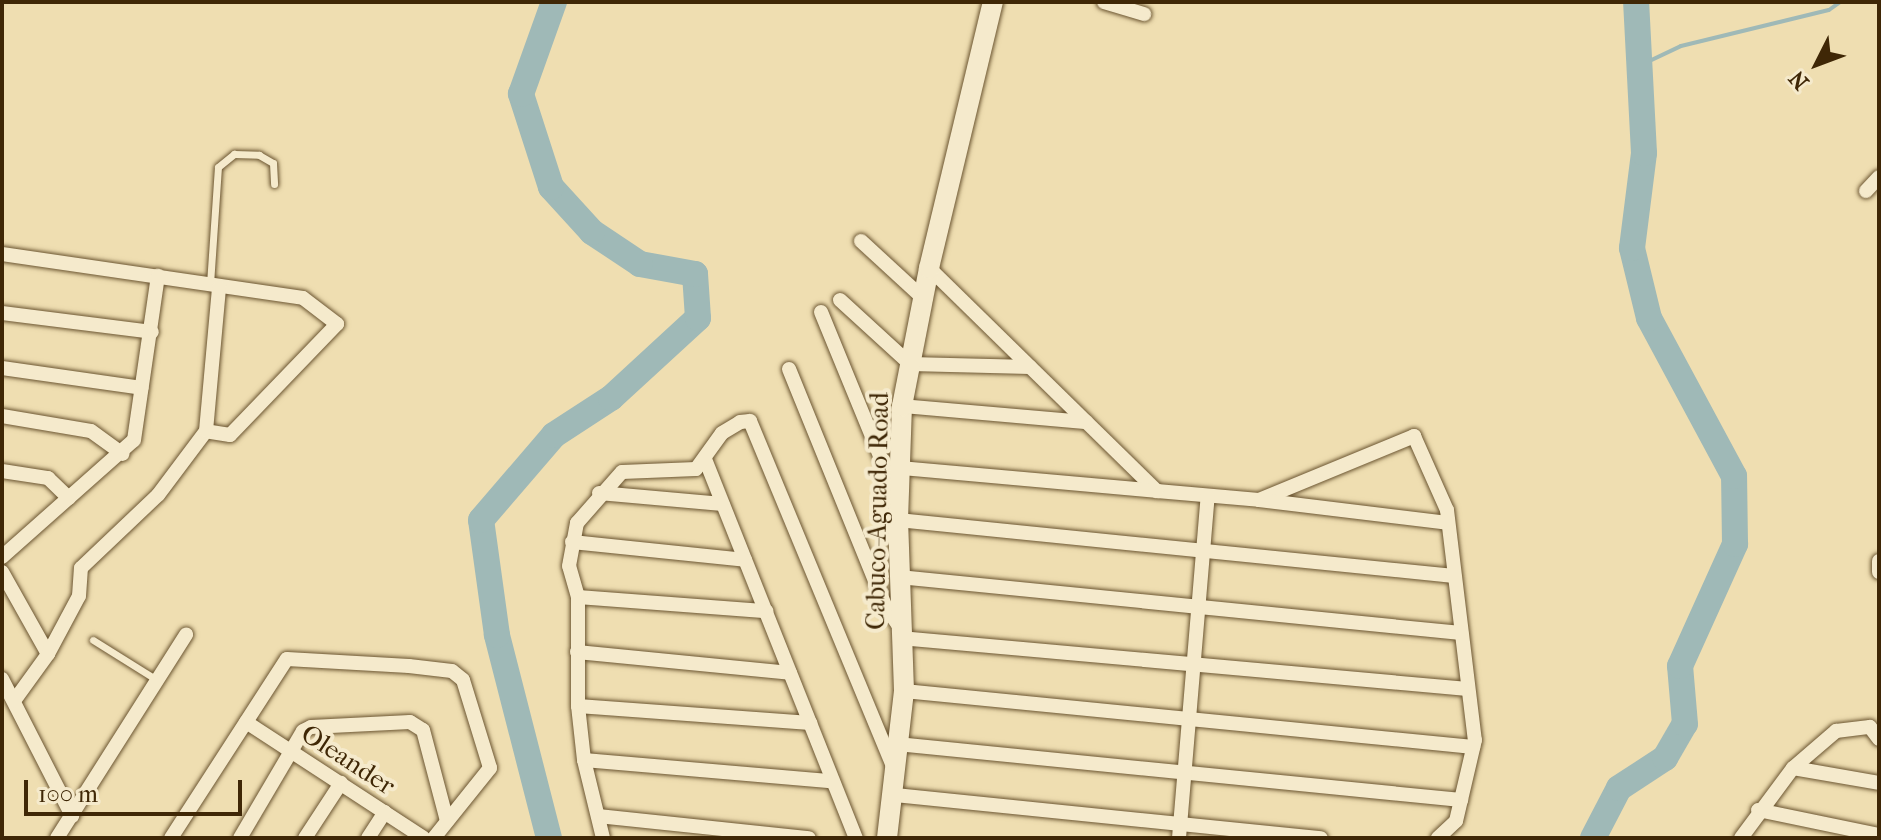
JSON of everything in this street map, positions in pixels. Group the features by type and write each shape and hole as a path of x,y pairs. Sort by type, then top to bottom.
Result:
{"street":[{"name":"Cabuco-Aguado Road","path":"887,838 895,795 893,766 904,691 898,511 902,406 929,268 993,2"},
{"path":"1104,2 1144,14"},
{"path":"1866,191 1879,177"},
{"path":"861,241 923,298"},
{"path":"2,254 303,298 337,324 230,435 206,431"},
{"path":"929,268 1157,491"},
{"path":"2,557 123,454 134,440 158,276"},
{"path":"14,701 48,654 79,596 81,568 158,495 206,431 214,287"},
{"path":"840,300 910,364 1030,367"},
{"path":"821,312 898,511 1204,550 1454,576"},
{"path":"2,313 152,332"},
{"path":"2,368 142,388"},
{"path":"789,369 885,606 901,634 1468,689"},
{"path":"902,406 1086,422"},
{"path":"2,416 91,431 123,454"},
{"path":"603,838 584,760 578,706 578,597 569,566 577,523 599,493 630,469 688,472 705,459 722,433 750,421 893,766"},
{"path":"1259,500 1414,436 1448,523 1473,747 1456,821 1438,838"},
{"path":"705,459 856,838"},
{"path":"901,468 1259,500 1448,523"},
{"path":"2,471 48,478 69,498"},
{"path":"599,493 723,504"},
{"path":"1179,831 1208,496"},
{"path":"572,542 745,560"},
{"path":"1879,561 1879,572"},
{"path":"2,572 48,654"},
{"path":"899,577 1200,604 1461,633"},
{"path":"578,597 766,611"},
{"path":"57,838 186,635"},
{"path":"577,652 790,673"},
{"path":"171,838 287,659 452,671 469,691 490,768 434,838"},
{"path":"2,679 72,816"},
{"path":"904,691 1473,747"},
{"path":"578,706 810,723"},
{"name":"Oleander","path":"246,722 424,838"},
{"path":"240,838 303,731 311,727 410,722 423,730 447,821"},
{"path":"1741,838 1758,810 1793,768 1836,731 1874,722 1879,739"},
{"path":"897,744 1185,770 1461,800"},
{"path":"584,760 831,781"},
{"path":"1793,768 1879,783"},
{"path":"305,838 341,783"},
{"path":"895,795 1179,831 1321,838"},
{"path":"1758,810 1879,835"},
{"path":"368,838 385,812"},
{"path":"598,816 809,838"}],"lane":[{"path":"214,287 218,167 234,154 259,155 273,163 274,184"},
{"path":"93,640 157,680"}],"waterway":[{"path":"549,838 497,635 481,520 554,435 611,398 698,318 695,274 640,264 592,232 551,187 521,94 554,2"},
{"path":"1593,838 1619,788 1665,758 1685,724 1680,666 1735,544 1734,476 1649,318 1632,248 1644,153 1636,2"},
{"path":"1641,65 1681,46 1829,10 1840,2"}]}
